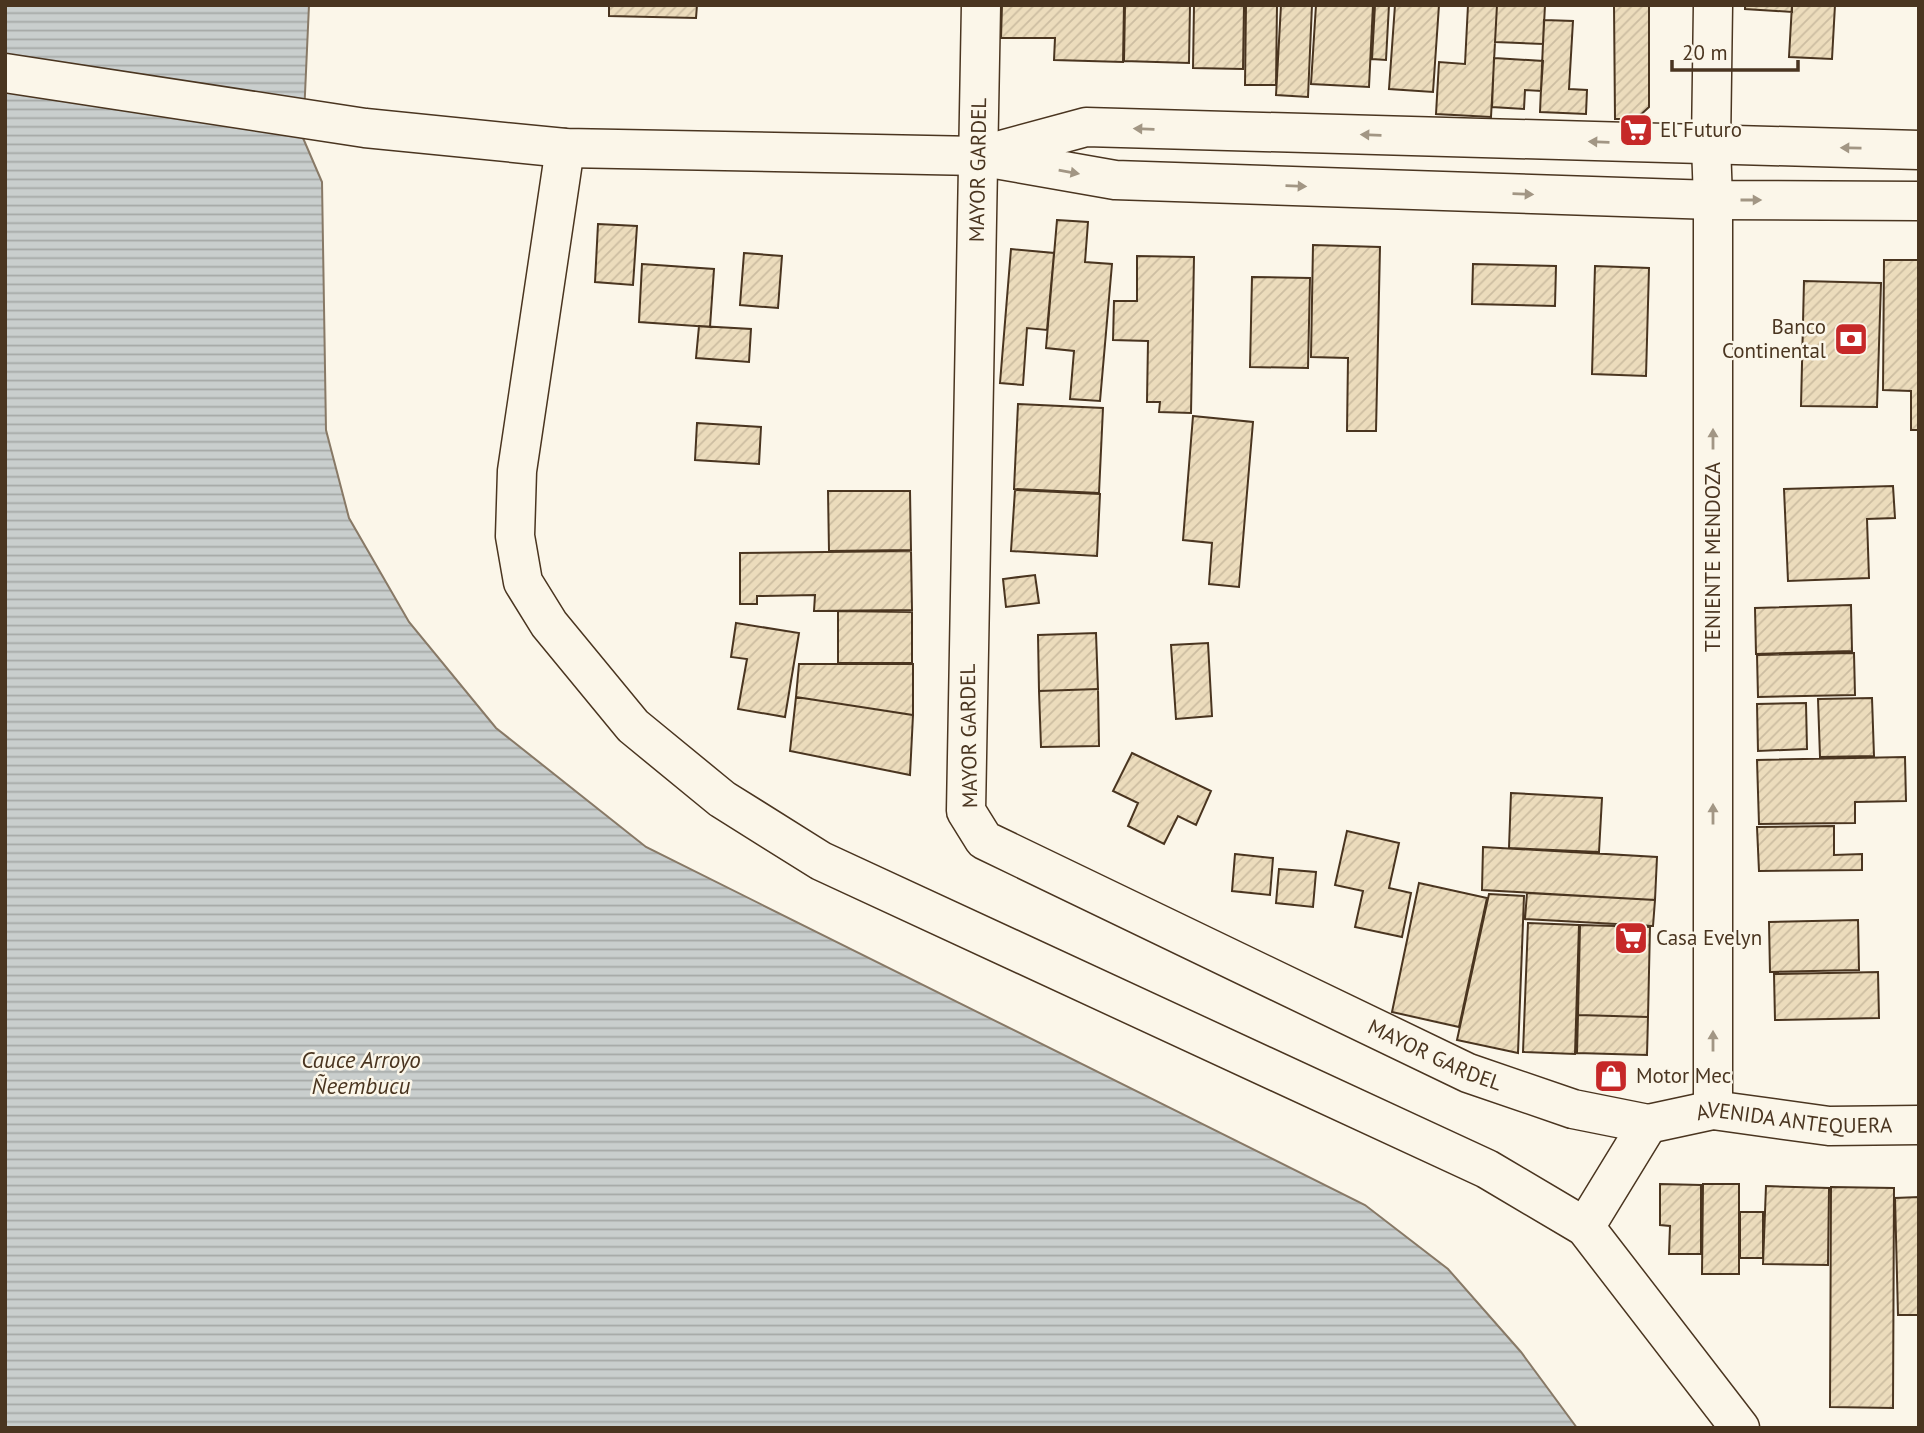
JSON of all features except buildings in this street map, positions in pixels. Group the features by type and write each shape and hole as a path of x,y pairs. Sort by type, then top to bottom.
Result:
{"street":[{"name":"MAYOR GARDEL","path":"981,5 966,811 984,840 1468,1073 1573,1109 1648,1124 1713,1110"},
{"name":"TENIENTE MENDOZA","path":"1713,5 1713,1110"},
{"path":"5,73 365,128 565,148 978,156 1115,180 1713,200 1919,201"},
{"path":"978,156 1086,127 1919,150"},
{"path":"565,148 517,471 515,536 523,582 549,624 634,726 722,799 821,861 1487,1169 1585,1227 1740,1428"},
{"name":"AVENIDA ANTEQUERA","path":"1713,1110 1829,1126 1919,1125"},
{"name":"AVENIDA ANTEQUERA","path":"1713,1110 1833,1145 1919,1146"},
{"path":"1585,1227 1648,1124"}],"water":[{"name":"Cauce Arroyo Ñeembucu","path":"5,5 309,5 303,138 322,182 326,430 349,518 409,622 496,728 646,847 1365,1205 1448,1269 1521,1352 1577,1428 5,1428"}],"place":[{"name":"El Futuro","path":"1636,130"},
{"name":"Banco Continental","path":"1851,339"},
{"name":"Casa Evelyn","path":"1631,938"},
{"name":"Motor Mec","path":"1611,1076"}]}
